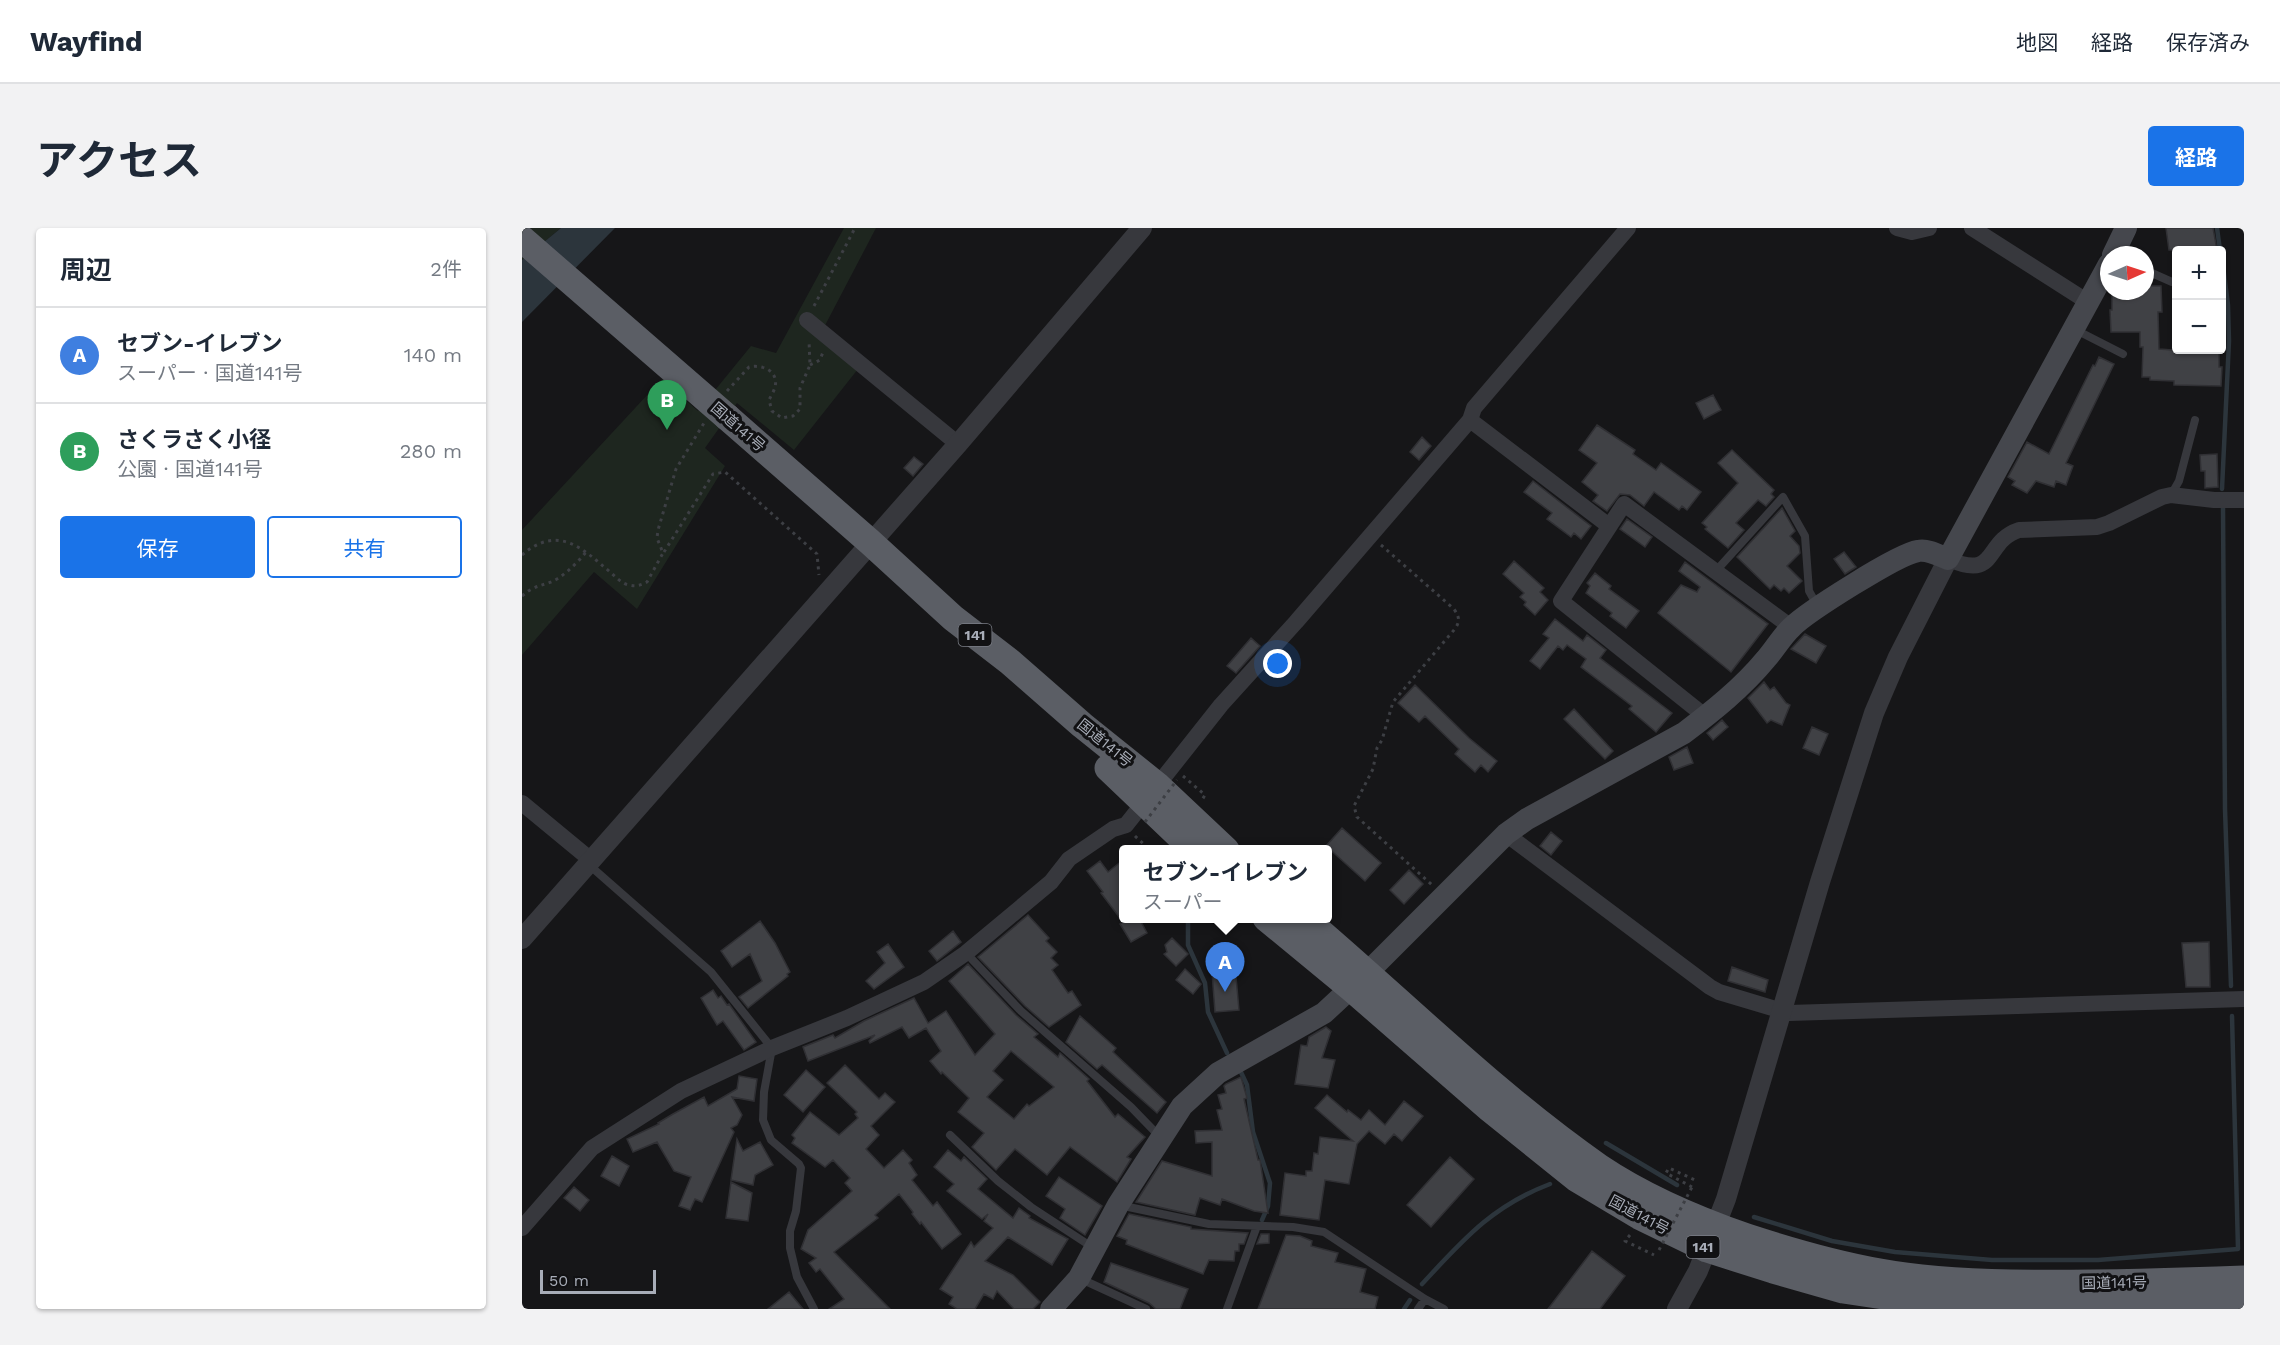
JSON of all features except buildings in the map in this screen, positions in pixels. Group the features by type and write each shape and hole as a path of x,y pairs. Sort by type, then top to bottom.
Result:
{"highway":[{"name":"国道141号","path":"522,239 870,542 953,618 1010,662 1082,725 1156,798 1221,845"},
{"name":"国道141号","path":"1156,798 1191,845"},
{"name":"国道141号","path":"1274,923 1359,980 1400,1002 1514,1102 1601,1168 1712,1238 1773,1270 1843,1290 1918,1301 1966,1304 2244,1299"},
{"name":"国道141号","path":"1308,923 1359,980 1490,1109 1577,1179 1639,1216 1712,1238 1776,1246 1882,1273 1944,1279 2067,1284 2244,1279"}],"main road":[{"path":"2118,246 2126,228"},
{"path":"1051,1309 1079,1278 1118,1205 1182,1106 1218,1073 1324,1013 1506,834 1527,819 1684,733 1706,717 1766,660 1791,627 1911,553 1928,551 1948,559 2100,280"}],"street":[{"path":"522,939 957,444 1142,228"},
{"path":"522,1227 592,1148 681,1091 772,1048 847,1018 924,982 966,953 1051,882 1069,859 1113,829 1126,825 1156,798 1221,705 1470,420 1474,408 1628,228"},
{"path":"1897,228 1912,232 1929,228"},
{"path":"1972,228 2088,302"},
{"path":"807,320 957,444"},
{"path":"1470,420 1609,526"},
{"path":"1677,1309 1692,1286 1712,1238 1850,781 1874,713 1898,657 1948,559 1960,564 1979,566 1988,561 1997,545 2010,533 2019,530 2097,527 2171,495 2214,500 2244,500"},
{"path":"1706,717 1561,601 1624,504 1791,627"},
{"path":"522,803 589,862"},
{"path":"1506,834 1710,987 1719,992 1782,1011 1797,1013 2244,999"}],"lane":[{"path":"2154,274 2172,282"},
{"path":"2073,328 2124,354"},
{"path":"2171,495 2179,481 2195,420"},
{"path":"1715,572 1783,497 1805,536 1809,591 1819,608"},
{"path":"589,862 711,972 772,1048 764,1092 763,1120 771,1140 801,1168 796,1211 790,1231 790,1248 797,1277 814,1309"},
{"path":"966,953 1021,1011 1131,1107 1161,1138"},
{"path":"950,1135 1014,1194 1095,1249"},
{"path":"1118,1205 1209,1224 1293,1227 1324,1232 1425,1299 1444,1309"},
{"path":"1227,1309 1257,1226"},
{"path":"1079,1278 1146,1309"},
{"path":"1418,1309 1425,1299"}],"path":[{"path":"808,339 816,342"},
{"path":"810,366 820,360 823,351 820,346"},
{"path":"663,554 713,474 725,472 817,554 819,575"},
{"path":"1370,536 1454,609 1459,616 1459,623 1454,630 1393,702 1377,748 1373,769 1354,806 1357,817 1443,895"},
{"path":"522,596 534,586 556,579 586,552"},
{"path":"1134,835 1145,845"},
{"path":"1659,1250 1692,1187 1666,1173 1669,1168 1697,1181"},
{"path":"1639,1240 1629,1235 1625,1241 1654,1255"}],"shaded area":[{"path":"522,228 561,228 522,260"},
{"path":"561,228 615,228 522,322 522,260"},
{"path":"844,228 876,228 820,335 858,369 794,450 737,403 705,448 725,466 637,609 594,572 522,655 522,530 662,379 698,411 751,346 776,353"}],"waterway":[{"path":"2217,228 2219,246"},
{"path":"2222,489 2229,341 2226,289"},
{"path":"2223,507 2225,809 2231,986"},
{"path":"1188,923 1188,945 1205,983 1208,1012 1227,1053"},
{"path":"1754,1217 1832,1241 1895,1252 1992,1260 2098,1260 2238,1249 2232,1016"},
{"path":"1240,1070 1247,1085 1253,1132 1270,1183 1268,1206 1262,1220"},
{"path":"1606,1143 1677,1185"},
{"path":"1422,1284 1465,1239 1495,1214 1511,1203 1550,1184"},
{"path":"1404,1309 1410,1300"}],"place":[{"name":"さくラさく小径","path":"667,430"},
{"name":"セブン-イレブン","path":"1225,992"}]}
